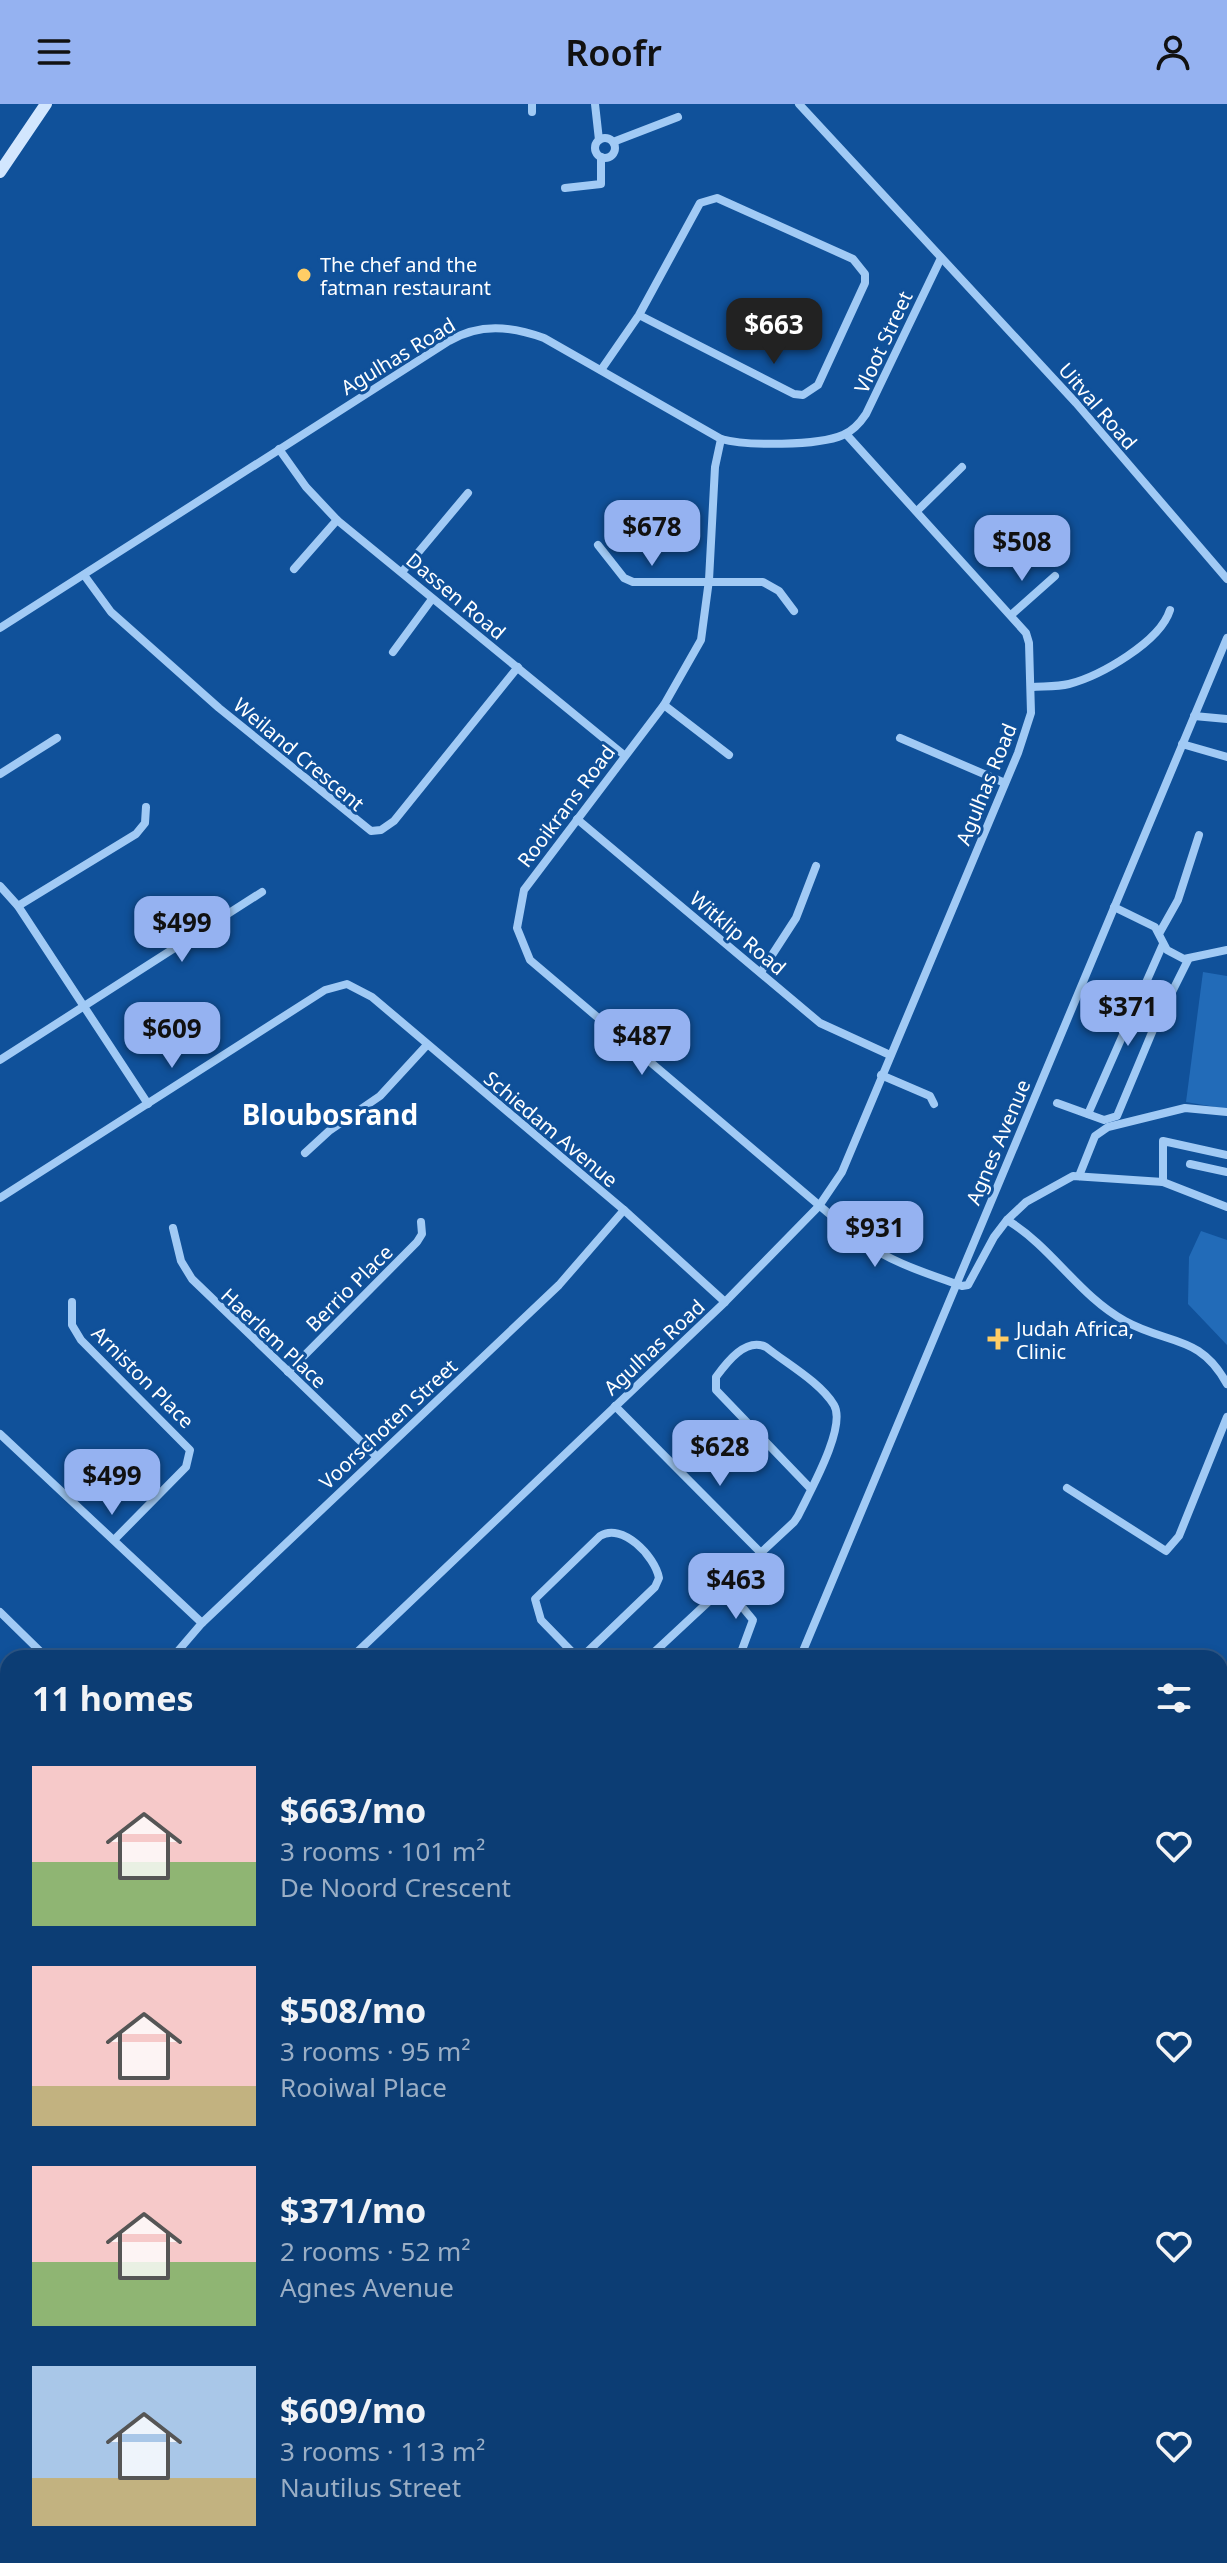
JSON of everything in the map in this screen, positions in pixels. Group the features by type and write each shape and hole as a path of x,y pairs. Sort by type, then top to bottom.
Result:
{"main road":[{"path":"0,172 46,104"}],"street":[{"path":"565,188 601,184 595,104"},
{"name":"Uitval Road","path":"799,104 1076,403 1227,579"},
{"path":"599,140 613,142 678,117"},
{"path":"601,157 612,156 615,149 613,142"},
{"path":"601,370 639,315 700,203 711,197 853,259 865,274 865,283 818,385 803,395 794,394 639,315"},
{"name":"Vloot Street","path":"846,434 866,414 941,258"},
{"name":"Agulhas Road","path":"0,628 449,341 476,329 526,331 721,439 745,443 813,440 846,434 1011,615 1029,643 1029,721 842,1172 819,1206 725,1302 359,1650"},
{"name":"Rooikrans Road","path":"721,439 712,497 709,580 701,640 664,705 521,894 517,918 526,953 536,968 819,1206 881,1254 956,1284"},
{"name":"Dassen Road","path":"279,449 306,487 337,520 624,755"},
{"path":"917,511 962,467"},
{"path":"402,572 468,493"},
{"path":"294,569 337,520"},
{"path":"598,545 624,578 633,582 763,582 779,591 794,611"},
{"name":"Weiland Crescent","path":"84,575 103,604 132,631 335,805 371,831 381,830 394,821 518,667"},
{"path":"1011,615 1055,576"},
{"path":"393,652 432,599"},
{"path":"1031,687 1068,684 1101,672 1155,635 1170,610"},
{"name":"Agnes Avenue","path":"803,1650 1227,638"},
{"path":"664,705 729,755"},
{"path":"1194,716 1227,719"},
{"path":"0,774 57,738"},
{"path":"900,738 1005,783"},
{"path":"1182,744 1227,757"},
{"path":"18,906 136,834 145,823 146,807"},
{"name":"Witklip Road","path":"577,819 820,1023 890,1055"},
{"path":"1199,835 1178,900 1160,932 1163,944 1175,956 1188,960 1227,950"},
{"path":"761,972 796,918 816,866"},
{"path":"0,886 18,906 148,1104 0,1198"},
{"path":"0,1060 262,892"},
{"path":"1114,907 1160,932"},
{"path":"1088,1114 1163,944"},
{"path":"1057,1103 1104,1120 1117,1116 1153,1030 1188,960"},
{"name":"Schiedam Avenue","path":"148,1104 325,990 341,984 353,986 372,997 426,1046 624,1210 725,1302"},
{"path":"305,1153 329,1131 380,1096 426,1046"},
{"path":"881,1075 930,1096 934,1104"},
{"path":"1079,1176 1095,1136 1108,1127 1185,1108 1227,1112"},
{"path":"1163,1182 1163,1141 1194,1145 1227,1155"},
{"path":"1190,1164 1227,1172"},
{"path":"956,1284 965,1286 971,1282 988,1246 1007,1220 1043,1191 1066,1178 1079,1176 1163,1182 1227,1207"},
{"name":"Voorschoten Street","path":"179,1650 202,1623 559,1285 624,1210"},
{"path":"1007,1220 1027,1232 1109,1310 1127,1322 1193,1346 1210,1358 1227,1384"},
{"name":"Berrio Place","path":"288,1372 417,1242 422,1234 421,1222"},
{"name":"Haerlem Place","path":"173,1228 176,1250 192,1279 376,1456"},
{"name":"Arniston Place","path":"72,1302 72,1325 81,1340 190,1450 186,1467 114,1540"},
{"path":"657,1650 798,1516 834,1435 837,1412 832,1401 766,1347 759,1344 748,1346 716,1377 716,1390 810,1488"},
{"path":"615,1406 761,1553"},
{"path":"1067,1488 1166,1551 1179,1536 1227,1417"},
{"path":"0,1434 202,1623"},
{"path":"572,1650 541,1620 535,1599 600,1536 610,1531 621,1532 656,1568 659,1578 655,1587 588,1650"},
{"path":"725,1586 753,1620 742,1650"},
{"path":"0,1612 39,1650"}],"shaded area":[{"path":"1203,972 1227,976 1227,1109 1186,1102"},
{"path":"1201,1231 1227,1240 1227,1345 1188,1304 1189,1257"}],"place":[{"name":"The chef and the fatman restaurant","path":"304,275"},
{"name":"Judah Africa, Clinic","path":"998,1339"}],"district":[{"name":"Bloubosrand","path":"330,1114"}]}
